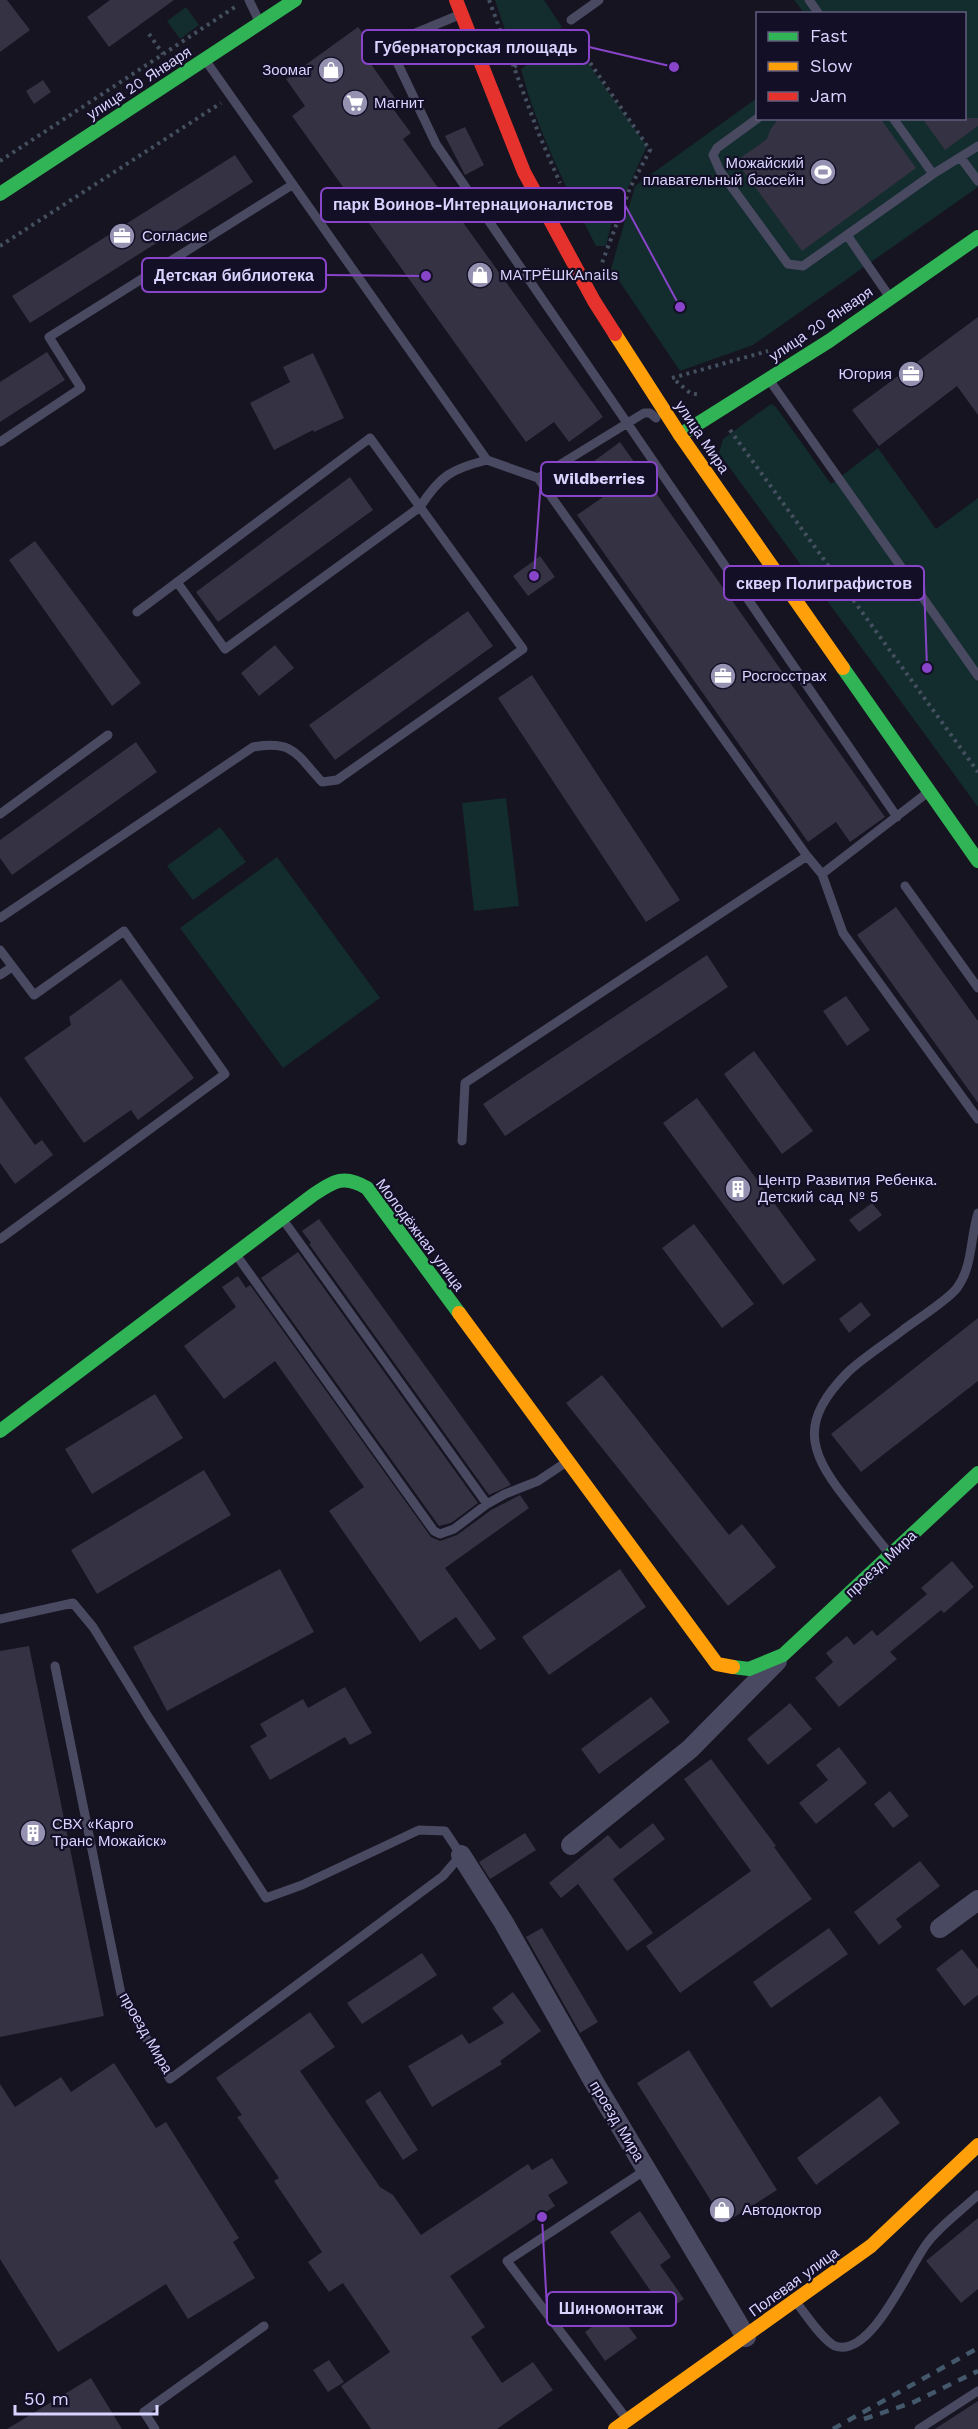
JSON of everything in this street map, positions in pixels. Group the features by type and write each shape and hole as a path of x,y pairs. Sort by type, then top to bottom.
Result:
{"main road":[{"name":"улица 20 Января","path":"0,194 295,0"},
{"name":"улица Мира","path":"456,0 504,126 543,210 594,302 680,435 978,861"},
{"name":"улица 20 Января","path":"680,435 891,298 978,237"},
{"name":"Молодёжная улица","path":"0,1431 336,1180 356,1181 367,1188 717,1664"},
{"name":"проезд Мира","path":"717,1664 749,1669 783,1655 978,1473"},
{"name":"Полевая улица","path":"615,2429 872,2247 978,2145"}],"street":[{"name":"проезд Мира","path":"571,1845 690,1749 783,1655"},
{"name":"проезд Мира","path":"461,1855 504,1923 594,2082 746,2337"},
{"path":"940,1928 978,1900"}],"lane":[{"path":"247,0 261,23"},
{"path":"571,20 599,0"},
{"path":"461,14 401,39 396,50 396,60 436,144 897,817"},
{"path":"205,60 487,460"},
{"path":"756,119 717,148 713,155 720,171 788,264 803,266 933,174 978,146"},
{"path":"894,120 933,174"},
{"path":"961,158 978,181"},
{"path":"0,442 81,388 49,337 292,185"},
{"path":"847,235 891,298"},
{"path":"768,379 978,676"},
{"path":"538,478 644,413 650,413 680,435"},
{"path":"0,918 253,747 270,744 289,746 322,782 337,780 523,650 370,438 137,612"},
{"path":"177,582 225,649 420,507 435,484 460,467 487,460 538,478 822,874 843,933 978,1119"},
{"path":"0,814 108,735"},
{"path":"822,874 929,792"},
{"path":"462,1141 465,1083 807,855"},
{"path":"905,886 978,988"},
{"path":"0,950 34,995 124,931 225,1074 0,1239"},
{"path":"0,975 12,967"},
{"path":"890,1555 832,1482 819,1460 813,1440 814,1426 819,1410 829,1393 850,1371 956,1289 968,1265 978,1213"},
{"path":"283,1219 486,1504"},
{"path":"235,1254 434,1531 440,1534 454,1529 486,1504 538,1481 568,1461"},
{"name":"проезд Мира","path":"0,1619 73,1603 93,1627 266,1898 302,1885 419,1830 445,1831 461,1855 443,1876 170,2079 121,1994 54,1666"},
{"path":"627,2421 507,2261 647,2169"},
{"path":"796,2302 828,2342 837,2347 852,2345 866,2337 880,2319 928,2241 978,2195"},
{"path":"154,2429 144,2412 264,2326"},
{"path":"919,2429 978,2391"}],"path":[{"path":"0,161 247,0"},
{"path":"489,0 538,132 563,191"},
{"path":"514,67 567,29 650,150 630,188 602,263 597,254"},
{"path":"150,34 163,54"},
{"path":"0,246 230,98"},
{"path":"668,369 681,387 690,393 705,396"},
{"path":"726,425 978,772"}],"green space":[{"path":"495,0 544,0 562,27 515,60"},
{"path":"794,0 978,0 978,187 753,345 680,371 611,269 635,186 756,99 756,120 966,120 966,12 803,12"},
{"path":"186,7 199,25 180,39 167,21"},
{"path":"568,35 647,146 611,225 606,246 596,246 564,181 535,115 521,69"},
{"path":"771,404 776,407 831,484 878,448 936,529 978,498 978,807 719,453 723,439"},
{"path":"506,798 519,906 474,911 462,803"},
{"path":"220,827 246,862 193,900 167,866"},
{"path":"277,857 380,998 283,1068 180,928"}],"building":[{"path":"0,0 7,0 30,30 0,52"},
{"path":"110,0 174,0 109,47 87,17"},
{"path":"358,27 376,51 366,57 397,101 391,106 411,133 403,139 603,417 569,442 554,422 526,442 292,116 305,106 286,79"},
{"path":"43,80 51,92 34,104 26,91"},
{"path":"978,118 978,126 945,150 923,120"},
{"path":"778,120 881,120 916,168 802,251 736,161 767,139"},
{"path":"465,127 484,165 465,175 445,136"},
{"path":"235,155 253,182 30,323 12,296"},
{"path":"978,317 978,415 957,386 879,446 852,410"},
{"path":"47,352 65,380 0,422 0,382"},
{"path":"313,353 344,418 314,432 313,430 274,450 250,403 290,382 283,367"},
{"path":"620,442 885,817 850,842 836,822 808,842 577,515 606,495 586,467"},
{"path":"350,477 373,510 218,622 196,592"},
{"path":"35,541 141,683 112,706 9,560"},
{"path":"540,556 555,577 528,596 513,576"},
{"path":"468,611 493,646 335,760 309,725"},
{"path":"275,645 294,668 259,696 241,673"},
{"path":"532,675 680,900 646,922 498,698"},
{"path":"136,742 157,772 12,875 0,858 0,840"},
{"path":"896,907 978,1021 978,1103 857,935"},
{"path":"707,955 728,987 505,1136 483,1104"},
{"path":"121,979 194,1078 138,1120 131,1110 84,1143 24,1058 71,1025 69,1017"},
{"path":"846,996 870,1030 847,1046 823,1011"},
{"path":"754,1051 813,1131 782,1154 724,1074"},
{"path":"0,1096 35,1145 42,1140 53,1155 15,1184 0,1163"},
{"path":"697,1098 816,1260 783,1285 663,1123"},
{"path":"872,1203 882,1215 859,1232 849,1220"},
{"path":"319,1219 511,1485 489,1495 309,1244 311,1243 302,1231"},
{"path":"694,1224 754,1304 722,1328 662,1248"},
{"path":"298,1252 478,1503 451,1523 439,1526 261,1278"},
{"path":"238,1276 246,1288 250,1285 431,1537 440,1541 457,1535 491,1510 520,1495 529,1508 445,1568 496,1639 480,1650 456,1617 420,1642 329,1511 364,1487 275,1361 224,1399 184,1346 236,1307 222,1287"},
{"path":"861,1302 871,1315 849,1333 839,1319"},
{"path":"978,1318 978,1381 861,1472 831,1434"},
{"path":"602,1375 729,1535 742,1524 776,1567 728,1606 566,1403"},
{"path":"155,1394 183,1438 92,1494 65,1449"},
{"path":"204,1470 231,1515 97,1594 71,1550"},
{"path":"952,1561 974,1587 944,1613 941,1610 890,1652 897,1659 839,1707 815,1678 833,1662 826,1653 847,1636 854,1645 872,1630 877,1636 927,1594 921,1588"},
{"path":"280,1569 314,1632 167,1711 133,1647"},
{"path":"620,1569 646,1607 549,1675 522,1637"},
{"name":"СВХ «Карго Транс Можайск»","path":"29,1646 104,2016 0,2037 0,1651"},
{"path":"345,1687 372,1733 350,1745 345,1737 270,1780 250,1746 267,1736 260,1724 303,1699 308,1708"},
{"path":"651,1697 670,1722 599,1774 581,1749"},
{"path":"790,1703 812,1729 768,1765 747,1739"},
{"path":"839,1747 867,1783 816,1824 799,1803 828,1780 816,1765"},
{"path":"711,1759 776,1846 774,1847 812,1899 680,1993 646,1946 751,1871 684,1779"},
{"path":"890,1791 909,1816 893,1828 874,1804"},
{"path":"653,1823 665,1839 613,1879 653,1933 627,1951 578,1884 561,1898 549,1883 608,1835 620,1849"},
{"path":"525,1833 536,1850 490,1879 479,1862"},
{"path":"920,1861 940,1886 896,1919 902,1927 879,1945 854,1912"},
{"path":"542,1928 598,2022 580,2033 526,1937"},
{"path":"829,1928 848,1954 771,2008 753,1982"},
{"path":"962,1949 978,1969 978,1995 964,2006 936,1969"},
{"path":"422,1953 437,1975 362,2024 347,2003"},
{"path":"513,1992 541,2031 500,2061 502,2064 432,2107 408,2066 462,2034 469,2044 504,2023 492,2008"},
{"path":"310,2012 335,2047 300,2071 380,2187 393,2195 421,2235 528,2164 532,2170 552,2158 568,2183 548,2195 555,2206 450,2276 485,2327 471,2337 502,2383 533,2362 553,2390 497,2429 371,2429 341,2386 390,2352 343,2283 329,2292 308,2262 322,2252 274,2181 279,2178 237,2117 242,2115 216,2078"},
{"path":"689,2050 777,2190 725,2223 637,2083"},
{"path":"114,2063 156,2128 166,2122 239,2238 233,2242 255,2278 188,2319 166,2284 58,2352 0,2259 0,2084 15,2107 61,2077 71,2092"},
{"path":"380,2091 418,2150 403,2160 365,2101"},
{"path":"880,2096 900,2123 816,2185 797,2158"},
{"path":"640,2211 671,2257 660,2265 684,2299 665,2312 610,2232"},
{"path":"978,2218 978,2289 961,2303 926,2261"},
{"path":"616,2309 637,2338 605,2361 585,2332"},
{"path":"329,2360 344,2382 328,2392 313,2370"},
{"path":"91,2378 122,2429 7,2429"},
{"path":"978,2401 978,2429 935,2429"}],"railway":[{"path":"833,2429 978,2348"},
{"path":"864,2419 914,2402 978,2371"}],"traffic: fast":[{"path":"0,194 295,0"},
{"path":"680,435 829,341 978,237"},
{"path":"843,668 978,861"},
{"path":"0,1431 313,1195 339,1181 352,1181 367,1188 459,1313"},
{"path":"733,1667 749,1669 783,1655 978,1473"}],"traffic: slow":[{"path":"615,334 680,435 843,668"},
{"path":"459,1313 717,1664 733,1667"},
{"path":"615,2429 871,2246 978,2145"}],"traffic: jam":[{"path":"456,0 524,172 594,301 615,334"}],"place":[{"name":"Губернаторская площадь","path":"674,67"},
{"name":"Зоомаг","path":"331,70"},
{"name":"Магнит","path":"355,103"},
{"name":"Можайский плавательный бассейн","path":"823,172"},
{"name":"Согласие","path":"122,236"},
{"name":"МAТРЁШКАnails","path":"480,275"},
{"name":"Детская библиотека","path":"426,276"},
{"name":"парк Воинов-Интернационалистов","path":"680,307"},
{"name":"Югория","path":"911,374"},
{"name":"Wildberries","path":"534,576"},
{"name":"сквер Полиграфистов","path":"927,668"},
{"name":"Росгосстрах","path":"723,676"},
{"name":"Центр Развития Ребенка. Детский сад № 5","path":"738,1189"},
{"name":"СВХ «Карго Транс Можайск»","path":"33,1833"},
{"name":"Автодоктор","path":"722,2210"},
{"name":"Шиномонтаж","path":"542,2217"}]}
